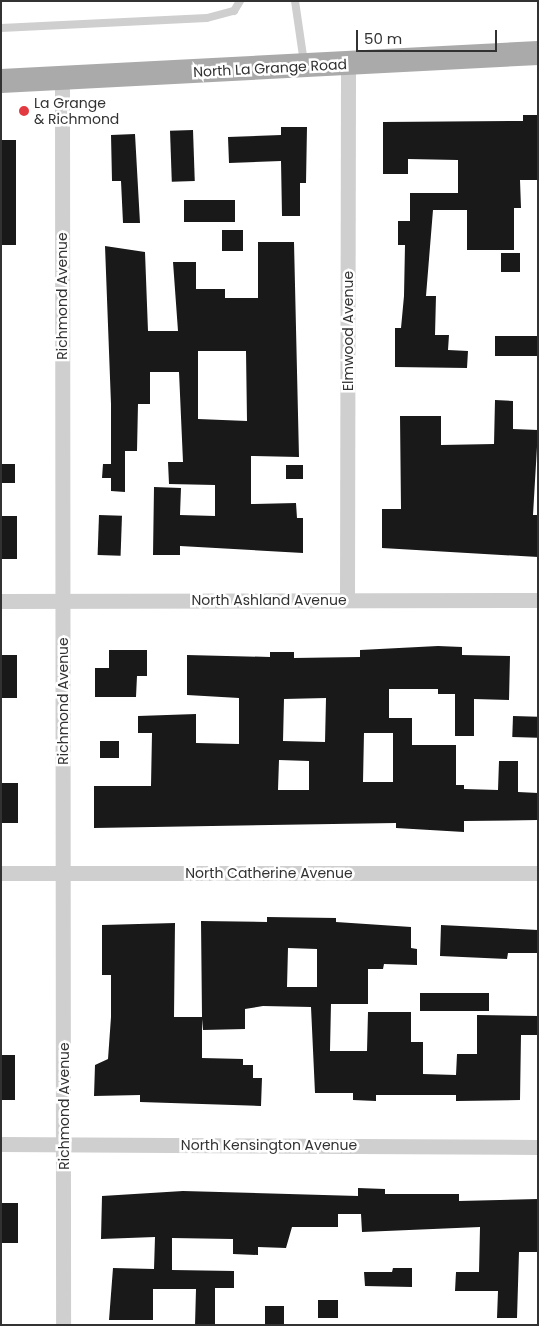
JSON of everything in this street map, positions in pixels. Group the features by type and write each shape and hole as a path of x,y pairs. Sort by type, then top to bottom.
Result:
{"main road":[{"name":"North La Grange Road","path":"1,81 305,67 538,52"}],"street":[{"name":"Elmwood Avenue","path":"347,599 348,63"},
{"name":"Richmond Avenue","path":"62,78 63,1325"},
{"name":"North Ashland Avenue","path":"1,601 538,600"},
{"name":"North Catherine Avenue","path":"1,873 538,873"},
{"name":"North Kensington Avenue","path":"1,1144 538,1146"}],"lane":[{"path":"1,28 90,21 207,18 234,11 240,1"},
{"path":"295,1 305,67"}],"building":[{"path":"523,115 538,115 538,180 520,180 521,208 514,208 514,250 467,250 467,210 433,210 426,296 436,296 435,335 449,335 448,350 468,351 467,368 395,367 395,328 401,328 404,296 405,245 398,245 398,221 410,221 410,193 458,193 458,160 408,159 408,174 383,174 383,122 523,121"},
{"path":"281,127 307,127 306,183 300,183 300,216 282,216 281,161 229,163 228,137 281,135"},
{"path":"193,130 195,181 172,182 170,131"},
{"path":"135,134 140,223 123,223 121,181 112,181 111,135"},
{"path":"1,140 16,140 16,245 1,245"},
{"path":"184,200 235,200 235,222 184,222"},
{"path":"222,230 243,230 243,251 222,251"},
{"path":"258,242 294,242 299,457 251,456 251,504 296,503 297,518 303,518 303,553 180,546 180,555 153,555 154,487 181,488 180,515 215,516 215,485 169,484 168,462 183,462 179,372 150,372 150,404 138,404 137,451 125,451 125,492 111,491 111,478 102,478 103,464 111,464 111,404 105,246 145,252 148,331 178,331 173,262 196,262 196,289 225,289 225,298 258,298","holes":["198,351 246,351 247,421 198,419"]},
{"path":"501,253 520,253 520,272 501,272"},
{"path":"495,336 538,336 538,356 495,356"},
{"path":"495,400 513,401 513,429 538,430 533,515 538,515 538,557 382,548 382,509 401,509 400,416 441,416 441,445 494,444"},
{"path":"1,464 15,464 15,483 1,483"},
{"path":"286,465 303,465 303,479 286,479"},
{"path":"99,515 122,516 121,556 98,555"},
{"path":"1,516 17,516 17,559 1,559"},
{"path":"438,646 462,647 462,655 510,656 509,700 474,699 474,736 455,736 455,694 438,694 438,689 389,689 389,718 412,718 412,745 456,745 456,785 464,785 464,789 498,790 499,761 518,761 518,792 538,793 538,820 464,821 464,832 396,828 396,823 94,828 94,786 151,786 152,733 138,733 138,716 196,714 196,743 239,744 239,698 187,695 187,655 270,657 270,652 294,652 294,658 360,657 360,650","holes":["326,698 325,742 283,741 284,699","364,733 393,733 393,782 363,782","279,760 309,761 309,790 278,790"]},
{"path":"109,650 147,650 147,676 137,676 136,697 95,697 95,668 109,668"},
{"path":"1,655 17,655 17,698 1,698"},
{"path":"513,716 538,717 537,738 512,737"},
{"path":"100,741 119,741 119,758 100,758"},
{"path":"1,783 18,783 18,823 1,823"},
{"path":"267,917 336,918 336,922 411,927 411,948 417,949 417,965 384,964 383,969 368,969 368,1004 331,1004 330,1051 367,1051 368,1012 411,1012 411,1042 423,1042 423,1074 456,1075 457,1054 477,1054 477,1015 538,1016 538,1035 521,1035 520,1100 456,1101 456,1095 376,1095 376,1101 353,1100 353,1093 315,1093 311,1007 263,1006 245,1009 245,1029 203,1030 202,1019 202,1058 243,1059 243,1065 253,1065 253,1078 262,1078 261,1106 140,1102 140,1095 94,1096 95,1065 108,1059 111,1017 111,975 102,975 102,925 175,923 174,1017 202,1017 201,921 267,922","holes":["288,948 317,949 317,987 287,987"]},
{"path":"441,925 538,930 538,953 508,953 507,959 440,956"},
{"path":"420,993 489,993 489,1011 420,1011"},
{"path":"1,1055 15,1055 15,1100 1,1100"},
{"path":"358,1188 385,1189 385,1194 459,1194 459,1201 538,1199 537,1252 519,1252 517,1318 497,1318 498,1291 455,1291 456,1272 479,1272 480,1227 362,1232 361,1214 338,1214 338,1227 292,1227 286,1248 258,1247 258,1255 233,1254 233,1239 172,1238 172,1270 234,1271 234,1288 215,1288 215,1325 195,1325 196,1289 153,1289 153,1320 109,1320 113,1268 154,1269 155,1237 101,1239 102,1196 183,1191 358,1196"},
{"path":"1,1203 18,1203 18,1243 1,1243"},
{"path":"393,1268 412,1268 412,1287 365,1286 364,1272 392,1272"},
{"path":"318,1300 338,1300 338,1318 318,1318"},
{"path":"265,1306 284,1306 284,1325 265,1325"}],"place":[{"name":"La Grange & Richmond","path":"24,111"}]}
